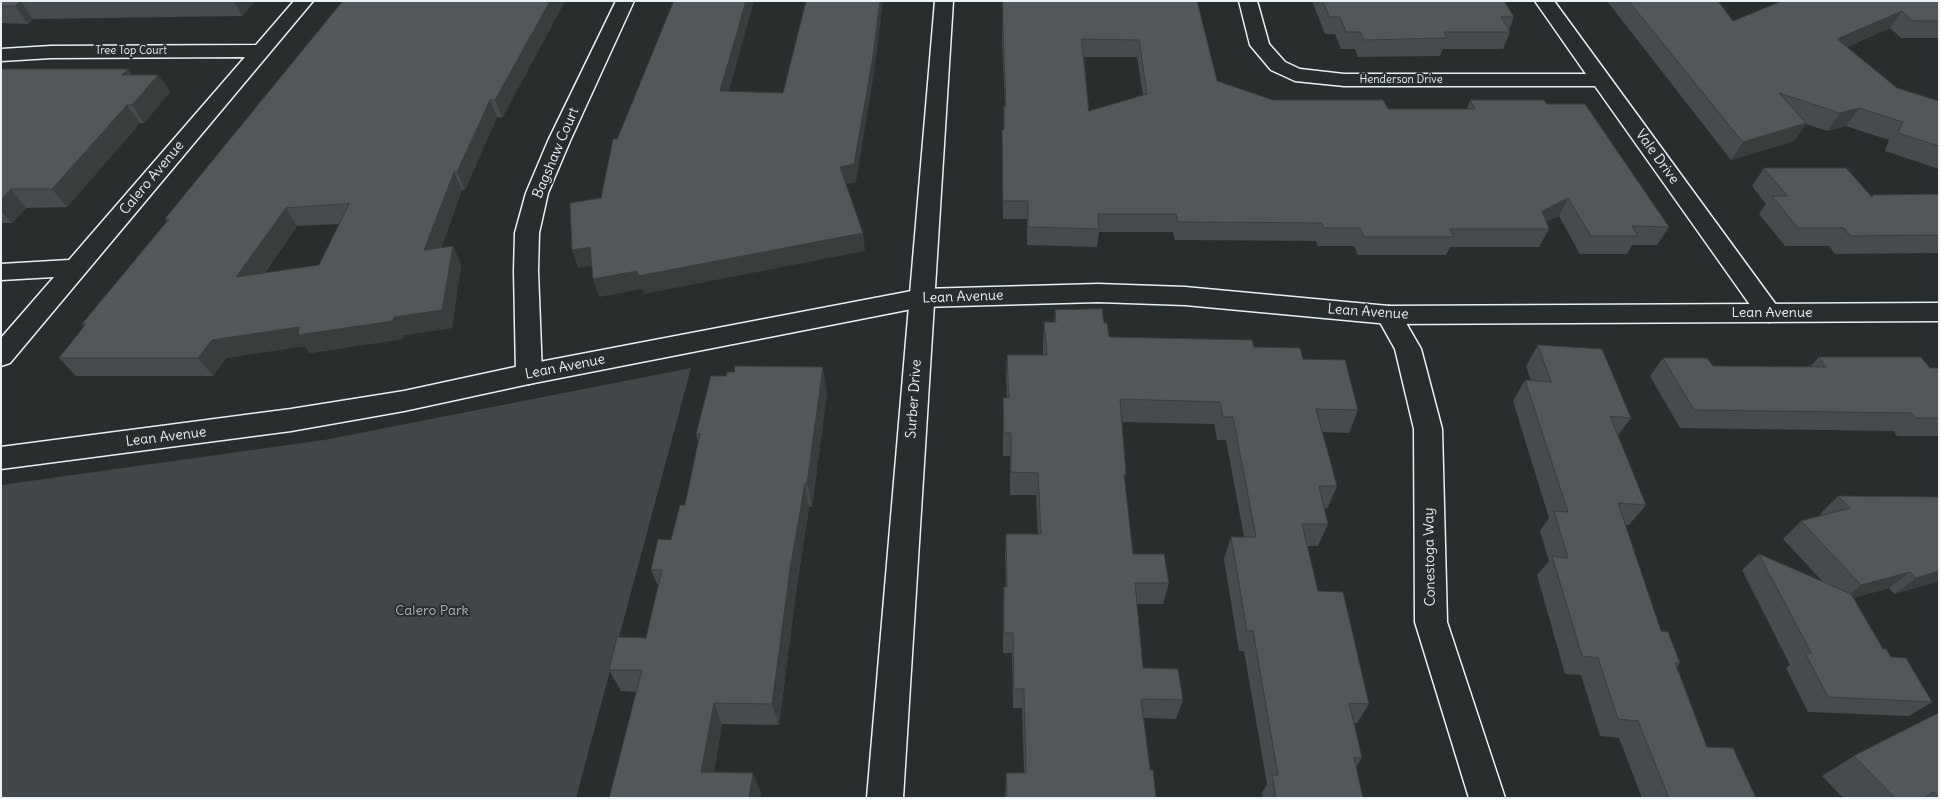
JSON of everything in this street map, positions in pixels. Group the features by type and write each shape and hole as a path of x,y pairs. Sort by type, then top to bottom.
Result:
{"street":[{"name":"Calero Avenue","path":"1,356 304,1"},
{"name":"Bagshaw Court","path":"528,374 527,233 537,193 624,1"},
{"name":"Surber Drive","path":"885,798 944,1"},
{"name":"Henderson Drive","path":"1248,1 1260,45 1278,66 1294,75 1344,80 1600,80"},
{"name":"Vale Drive","path":"1544,1 1769,313"},
{"name":"Tree Top Court","path":"1,55 51,52 261,50"},
{"path":"1,272 76,268"},
{"name":"Lean Avenue","path":"1,458 290,420 404,401 528,374 922,298 1098,293 1185,296 1389,315 1939,312"},
{"name":"Conestoga Way","path":"1389,315 1408,349 1428,429 1431,622 1487,798"}],"green space":[{"name":"Calero Park","path":"691,368 576,798 1,798 1,485 324,440"}],"building":[{"path":"1,1 21,1 15,6 1,6"},
{"path":"343,1 550,1 495,100 490,100 457,172 454,172 424,250 453,246 442,310 394,317 393,321 298,335 299,327 212,340 198,358 59,358 86,324 82,324 169,219 165,219","holes":["349,204 319,265 236,277 286,208"]},
{"path":"674,1 746,1 720,91 783,93 806,1 880,1 872,62 854,164 840,167 863,233 638,276 637,271 593,279 590,247 572,250 570,203 601,198 613,139 617,139"},
{"path":"1003,1 1197,1 1217,81 1273,100 1383,100 1388,109 1475,109 1470,100 1544,100 1547,104 1585,104 1669,227 1632,226 1638,236 1591,236 1568,198 1542,211 1549,229 1450,229 1454,237 1364,237 1360,228 1323,228 1322,223 1178,222 1176,214 1098,214 1099,229 1028,227 1028,201 1003,201 1002,130 1004,130 1004,106 1006,106","holes":["1082,39 1139,40 1147,94 1089,111"]},
{"path":"1323,1 1504,1 1514,17 1501,17 1510,32 1444,32 1447,38 1364,40 1360,32 1346,32 1340,17 1330,17"},
{"path":"1629,1 1718,1 1733,21 1782,1 1939,1 1939,21 1913,21 1902,11 1837,39 1897,88 1939,101 1939,146 1898,133 1903,122 1859,108 1840,113 1779,93 1806,123 1743,142"},
{"path":"1,69 128,69 122,75 158,75 132,105 127,105 52,189 11,189 1,200"},
{"path":"1764,168 1846,168 1872,197 1873,195 1939,194 1939,235 1850,236 1844,228 1798,228 1772,196 1787,196"},
{"path":"1102,309 1109,337 1252,340 1254,347 1300,348 1303,359 1345,360 1358,410 1316,409 1337,486 1319,486 1328,524 1302,524 1318,591 1343,592 1369,704 1349,703 1362,758 1354,758 1363,798 1276,798 1272,775 1278,775 1253,631 1247,631 1231,537 1256,537 1233,417 1223,417 1220,402 1120,399 1126,474 1124,474 1133,554 1164,554 1169,583 1135,583 1143,668 1178,669 1183,700 1141,699 1150,770 1153,770 1156,798 1007,798 1006,773 1026,773 1024,689 1014,689 1013,633 1004,633 1004,587 1007,587 1006,534 1041,534 1038,473 1011,472 1011,433 1004,433 1003,398 1009,398 1007,355 1047,355 1044,322 1056,322 1055,310"},
{"path":"1538,345 1602,349 1631,418 1610,416 1646,505 1618,503 1661,631 1668,632 1680,663 1675,663 1707,747 1733,748 1756,798 1669,798 1638,721 1618,719 1598,658 1582,656 1552,556 1568,558 1554,511 1568,512 1525,380 1551,382"},
{"path":"1819,357 1921,357 1930,368 1939,368 1939,418 1916,418 1912,413 1694,410 1663,358 1707,358 1713,366 1826,367"},
{"path":"735,366 823,367 807,483 805,483 790,569 772,704 714,703 701,772 753,773 749,798 609,798 642,670 609,670 617,637 646,638 662,570 651,570 658,539 671,540 680,505 685,505 700,434 696,434 711,376 726,376 727,372 734,372"},
{"path":"1838,496 1939,497 1939,571 1916,578 1910,572 1861,585 1801,521 1850,508"},
{"path":"1759,554 1851,594 1883,649 1886,649 1891,657 1906,658 1932,702 1828,697 1805,653 1811,653"},
{"path":"1939,713 1939,797 1934,792 1923,798 1895,798 1854,756"}]}
